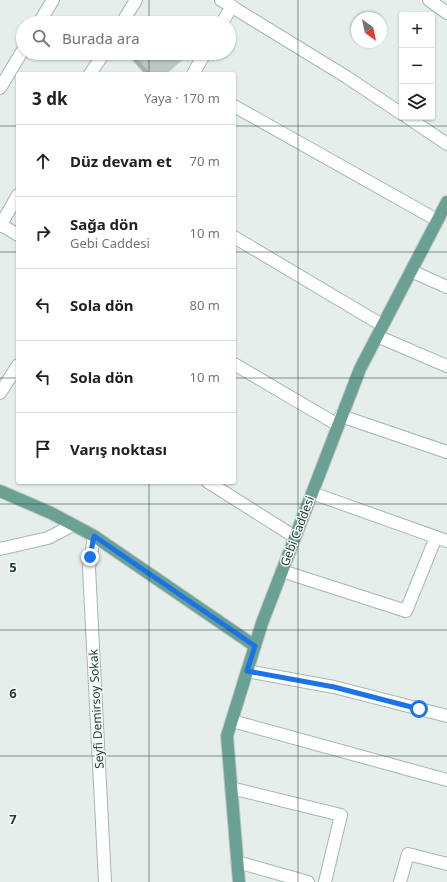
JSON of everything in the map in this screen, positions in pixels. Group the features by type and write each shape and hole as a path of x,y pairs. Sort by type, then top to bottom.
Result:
{"main road":[{"name":"Gebi Caddesi","path":"239,882 227,736 255,646 282,571 360,368 446,205"},
{"path":"0,492 94,536 255,646"}],"street":[{"path":"43,16 53,0"},
{"path":"126,16 136,0"},
{"path":"221,0 346,76 399,112"},
{"path":"229,16 246,0"},
{"path":"429,0 447,13"},
{"path":"0,88 17,60"},
{"path":"91,72 99,60"},
{"path":"194,72 201,60"},
{"path":"236,107 437,220"},
{"path":"411,120 447,144"},
{"path":"16,198 0,225 16,234"},
{"path":"236,238 380,331 447,366"},
{"path":"411,271 447,287"},
{"path":"236,365 340,421 447,452"},
{"path":"0,393 16,368"},
{"path":"211,484 295,537"},
{"path":"282,571 406,611 441,539 312,493"},
{"path":"0,549 48,538 73,525"},
{"name":"Seyfi Demirsoy Sokak","path":"94,536 89,568 105,882"},
{"path":"247,671 334,687 447,716"},
{"path":"232,721 447,780"},
{"path":"231,788 342,815 325,882"},
{"path":"400,882 408,854 447,864"},
{"path":"237,862 308,882"}],"building":[{"path":"139,60 181,60 167,72 150,72"}],"route":[{"path":"90,557 94,536 255,646 247,671 334,687 419,709"}]}
